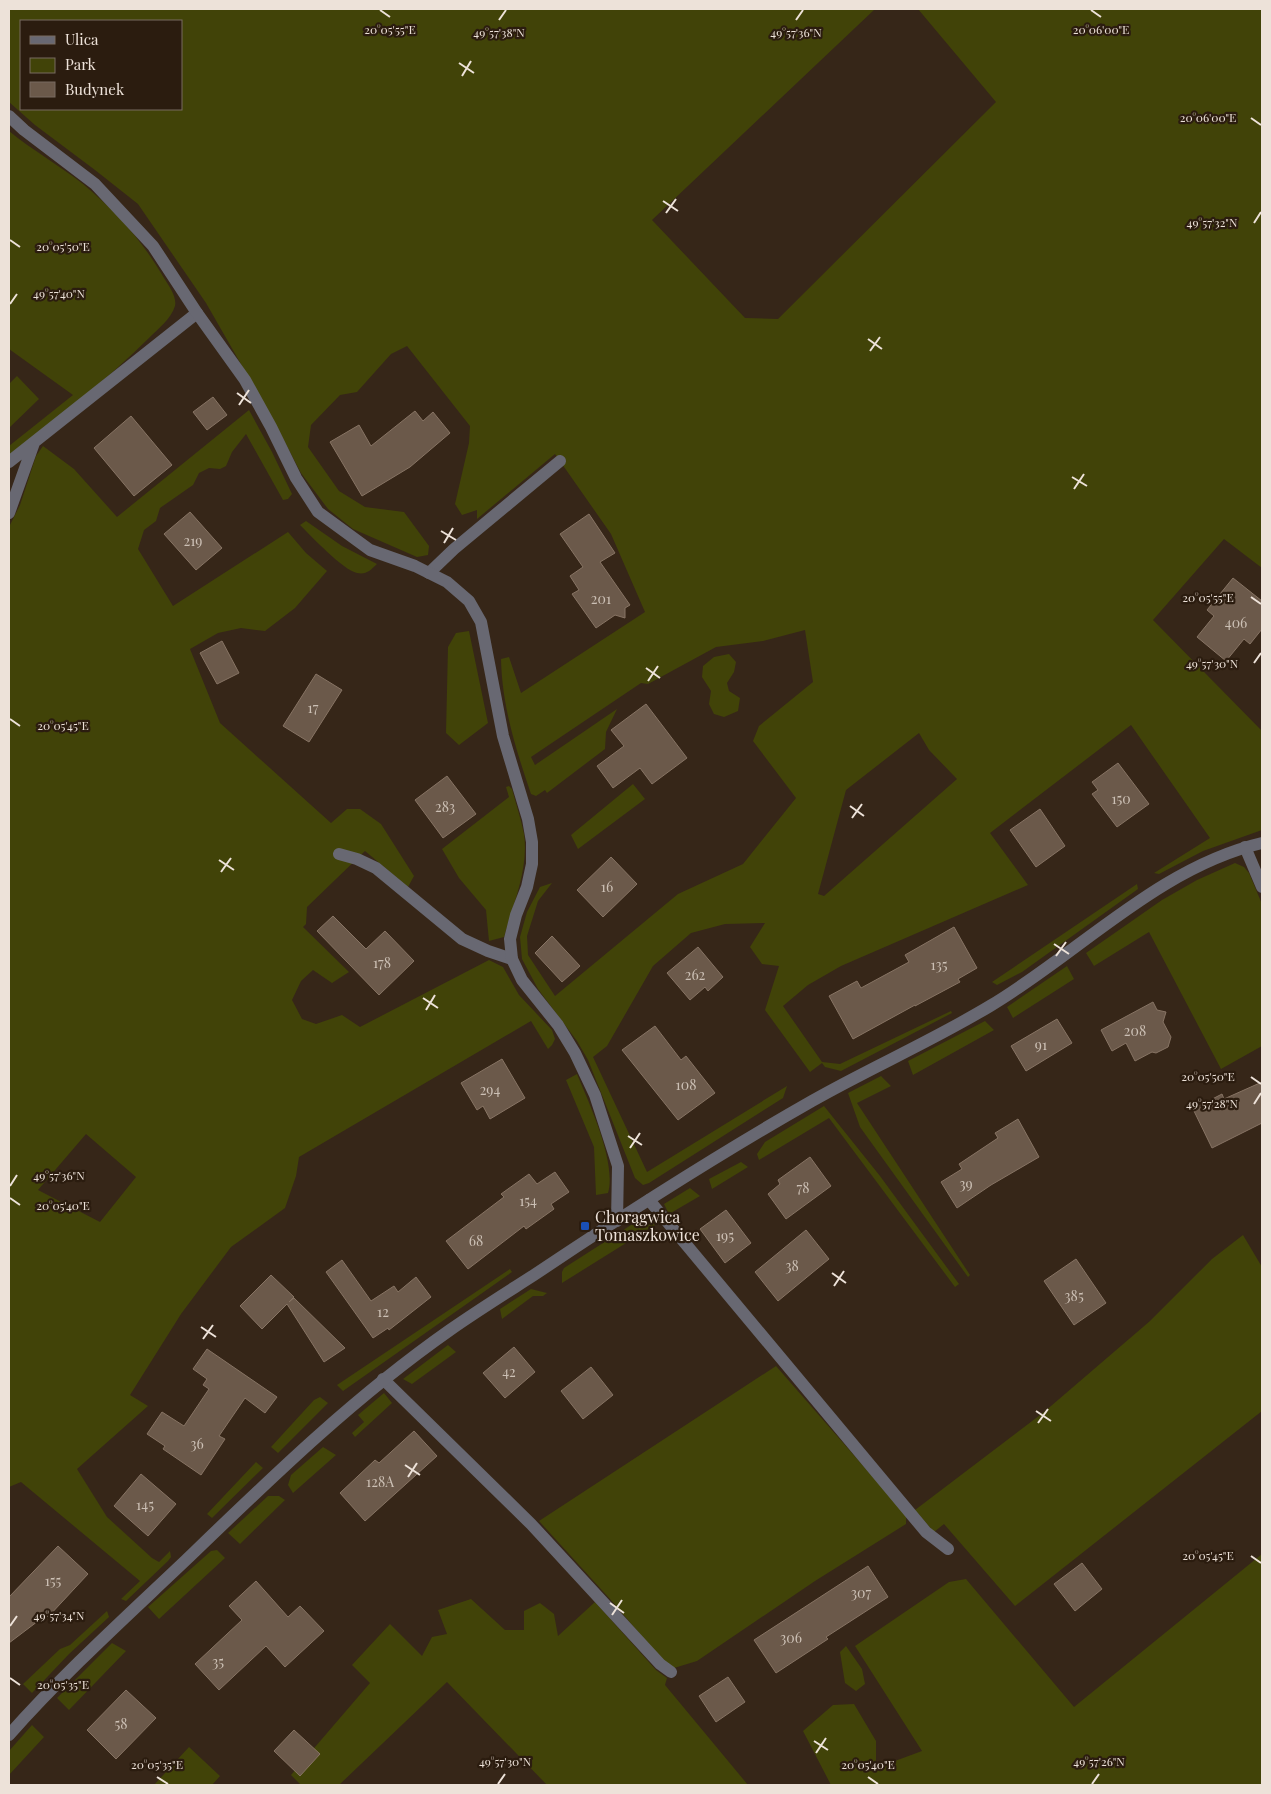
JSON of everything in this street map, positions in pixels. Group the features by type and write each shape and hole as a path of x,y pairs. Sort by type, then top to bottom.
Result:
{"street":[{"path":"9,116 24,130 95,184 153,246 245,380 296,478 318,512 370,550 447,582 469,601 481,622 503,736 528,818 532,842 532,864 527,887 516,915 510,939 512,959 522,980 558,1026 575,1054 595,1095 618,1166 617,1220"},
{"path":"9,462 197,312"},
{"path":"9,513 34,443"},
{"path":"429,573 454,549 560,461"},
{"path":"9,1735 80,1660 321,1432 383,1379 450,1330 617,1220 807,1104 992,1005 1046,969 1131,906 1166,884 1211,861 1245,847 1262,843"},
{"path":"1245,847 1262,887"},
{"path":"339,854 357,858 376,868 462,939 512,959"},
{"path":"649,1200 926,1532 948,1549"},
{"path":"383,1379 531,1524 660,1664 671,1672"}],"green space":[{"path":"9,9 875,9 652,220 745,318 778,319 996,102 918,9 1262,9 1262,568 1224,539 1153,620 1262,731 1262,830 1203,851 1159,874 1154,873 1210,838 1131,725 990,833 1028,885 841,966 808,985 783,1006 822,1062 840,1064 951,1011 952,1013 841,1071 825,1067 822,1063 810,1072 765,1010 779,966 762,964 750,947 765,923 725,924 691,933 653,966 607,1046 593,1057 647,1172 787,1086 783,1098 643,1185 635,1178 588,1060 577,1041 538,989 522,959 520,937 527,912 540,887 552,883 538,901 527,936 528,955 555,996 678,894 743,864 796,798 753,741 759,726 813,682 805,630 763,641 716,647 648,684 641,683 531,757 535,765 617,709 606,732 605,749 547,793 545,790 536,796 531,794 507,711 501,659 509,657 521,693 645,612 611,534 555,454 477,519 477,510 462,515 455,504 469,443 470,426 407,346 391,354 357,392 340,395 311,425 308,447 339,491 365,507 404,512 429,546 428,555 417,557 353,529 328,509 301,473 276,425 206,303 138,204 35,125 9,102","holes":["919,733 929,750 957,779 824,896 818,894 846,790"]},
{"path":"9,131 83,184 117,216 156,265 172,292 175,306 160,327 133,354 81,399 9,455 9,446 73,395 9,349"},
{"path":"17,376 39,399 9,428 9,384"},
{"path":"249,410 292,494 288,499 283,500 246,434 232,452 226,466 220,469 209,468 199,473 193,485 160,508 156,521 144,530 138,549 173,606 288,532 306,553 327,571 295,608 265,631 241,628 218,633 190,649 220,723 331,823 347,809 360,809 381,824 414,876 408,887 365,851 307,907 306,924 303,927 349,972 332,983 313,970 301,981 292,1000 302,1019 316,1024 342,1015 360,1027 489,960 503,967 519,995 552,1030 555,1039 548,1049 531,1021 299,1157 296,1176 285,1208 231,1247 181,1314 130,1395 148,1406 77,1469 107,1517 152,1558 159,1562 170,1551 171,1557 168,1561 126,1601 121,1599 140,1581 21,1482 9,1487 9,527 20,505 36,456 43,446 74,469 117,517","holes":["86,1134 136,1177 100,1222 38,1190"]},
{"path":"306,521 342,546 377,564 366,573 351,571 327,552 300,525"},
{"path":"469,631 488,723 459,745 446,733 448,647 456,633"},
{"path":"729,654 736,662 734,672 727,683 729,691 740,698 738,711 724,717 714,714 709,704 711,691 702,677 703,666 714,657"},
{"path":"633,784 645,799 578,849 571,835"},
{"path":"509,786 512,789 524,834 524,860 519,886 504,937 489,941 486,910 459,878 442,849 509,797 506,787"},
{"path":"1235,863 1244,867 1249,873 1262,904 1262,1046 1221,1069 1149,932 1094,966 1086,953 1162,900 1197,880"},
{"path":"1137,884 1138,889 1022,972 997,985 992,982"},
{"path":"1067,966 1074,979 1013,1018 1007,1007"},
{"path":"985,1021 994,1030 913,1075 908,1061"},
{"path":"577,1074 605,1150 610,1180 608,1193 596,1195 594,1147 566,1080"},
{"path":"881,1076 891,1086 857,1103 970,1275 968,1277 860,1127 848,1093"},
{"path":"824,1106 880,1176 959,1284 955,1287 829,1118 759,1160 757,1154 765,1142"},
{"path":"741,1162 748,1167 712,1189 709,1179"},
{"path":"690,1188 700,1196 669,1214 664,1204"},
{"path":"642,1218 650,1219 655,1225 562,1283 564,1268"},
{"path":"1243,1235 1262,1267 1262,1411 1015,1606 944,1524 934,1532 915,1510 1044,1412 1150,1321 1212,1259"},
{"path":"510,1269 512,1272 343,1391 337,1385"},
{"path":"531,1289 547,1293 543,1296 533,1296 502,1319 500,1309"},
{"path":"448,1345 456,1352 412,1384 403,1379"},
{"path":"776,1366 906,1515 906,1524 815,1581 697,1661 674,1668 663,1661 539,1521"},
{"path":"384,1393 392,1403 355,1437 352,1433 364,1422 358,1415"},
{"path":"320,1397 328,1403 278,1453 271,1447 314,1400"},
{"path":"323,1447 336,1455 293,1493 288,1485 291,1475"},
{"path":"256,1462 263,1468 212,1518 207,1514"},
{"path":"268,1496 279,1496 285,1500 240,1544 228,1533"},
{"path":"217,1550 225,1558 159,1619 148,1607 211,1551"},
{"path":"1262,1554 1262,1785 831,1785 803,1731 833,1705 854,1704 876,1741 876,1768 922,1751 855,1646 949,1582 966,1579 1074,1707"},
{"path":"471,1599 505,1630 524,1630 524,1611 540,1603 554,1614 558,1636 595,1602 656,1670 667,1678 665,1685 748,1785 547,1785 447,1682 339,1785 301,1785 291,1775 370,1683 352,1665 390,1624 422,1656 432,1637 447,1634 438,1610"},
{"path":"107,1611 109,1617 69,1654 32,1693 23,1684 60,1649 70,1645"},
{"path":"112,1643 126,1651 69,1710 57,1698"},
{"path":"846,1646 862,1669 865,1684 856,1691 845,1683 840,1652"},
{"path":"32,1725 44,1737 9,1775 9,1751"},
{"path":"189,1747 220,1776 212,1785 154,1785"}],"building":[{"path":"213,397 227,415 207,430 193,412"},
{"path":"415,411 423,421 433,412 450,433 410,467 362,496 330,442 359,425 371,446"},
{"path":"131,416 172,465 134,496 94,448"},
{"path":"190,512 222,548 196,570 164,534"},
{"path":"589,514 615,553 600,562 630,605 625,608 625,618 615,615 596,628 572,594 579,590 570,576 583,567 560,534"},
{"path":"1233,578 1262,601 1262,629 1250,644 1244,639 1226,661 1197,637 1214,616 1207,610"},
{"path":"222,641 239,673 217,684 200,653"},
{"path":"316,674 342,690 309,742 283,726"},
{"path":"646,704 687,758 652,784 640,768 613,788 597,766 624,746 611,730"},
{"path":"1118,763 1149,804 1117,827 1092,794 1098,790 1092,782"},
{"path":"447,776 476,814 443,838 415,800"},
{"path":"1040,809 1065,846 1036,867 1010,830"},
{"path":"611,857 637,884 603,917 577,890"},
{"path":"333,916 366,949 385,931 414,961 379,995 317,931"},
{"path":"954,927 977,968 958,979 960,982 853,1039 829,996 857,981 861,988 909,962 905,955"},
{"path":"552,936 580,966 562,982 535,953"},
{"path":"698,947 723,977 708,991 705,987 690,1000 667,973"},
{"path":"1153,1002 1157,1010 1166,1012 1163,1022 1171,1037 1168,1047 1156,1053 1152,1052 1135,1061 1126,1043 1112,1051 1101,1030"},
{"path":"1057,1019 1072,1043 1026,1071 1011,1046"},
{"path":"655,1026 681,1060 686,1056 715,1093 678,1120 622,1050"},
{"path":"502,1059 525,1098 490,1119 483,1106 477,1110 461,1083"},
{"path":"1262,1082 1262,1123 1212,1148 1193,1109 1222,1094 1224,1099"},
{"path":"1018,1119 1039,1157 991,1185 957,1208 941,1182 962,1169 959,1164 998,1138 995,1133"},
{"path":"810,1157 831,1186 786,1219 768,1194 780,1184 778,1180"},
{"path":"555,1172 569,1192 551,1204 554,1209 526,1229 524,1226 468,1269 446,1241 504,1197 501,1194 529,1174 537,1184"},
{"path":"726,1210 751,1243 725,1263 700,1229"},
{"path":"806,1230 829,1259 778,1301 755,1272"},
{"path":"1076,1259 1106,1303 1074,1325 1044,1281"},
{"path":"342,1260 371,1301 394,1286 398,1292 416,1277 431,1297 389,1330 388,1328 373,1338 326,1272"},
{"path":"271,1275 294,1297 289,1302 294,1298 345,1348 324,1362 287,1304 262,1329 240,1306"},
{"path":"514,1347 535,1372 505,1398 483,1373"},
{"path":"207,1349 277,1397 265,1413 245,1398 219,1436 225,1439 201,1475 163,1449 165,1446 147,1434 162,1412 184,1426 209,1389 203,1385 207,1379 193,1369"},
{"path":"591,1367 613,1395 583,1419 561,1391"},
{"path":"414,1431 437,1456 365,1521 340,1493 375,1460 379,1463"},
{"path":"141,1474 176,1504 148,1536 114,1506"},
{"path":"58,1546 88,1574 48,1617 46,1615 9,1643 9,1597"},
{"path":"1082,1563 1102,1589 1075,1611 1054,1584"},
{"path":"868,1566 888,1597 826,1637 828,1639 776,1673 754,1640"},
{"path":"256,1581 288,1617 300,1606 324,1631 285,1667 266,1646 219,1690 195,1664 242,1620 229,1606"},
{"path":"728,1677 745,1702 716,1722 699,1696"},
{"path":"126,1690 156,1718 116,1759 87,1730"},
{"path":"294,1730 320,1754 300,1776 274,1751"}],"place":[{"name":"Chorągwica Tomaszkowice","path":"585,1226"}]}
